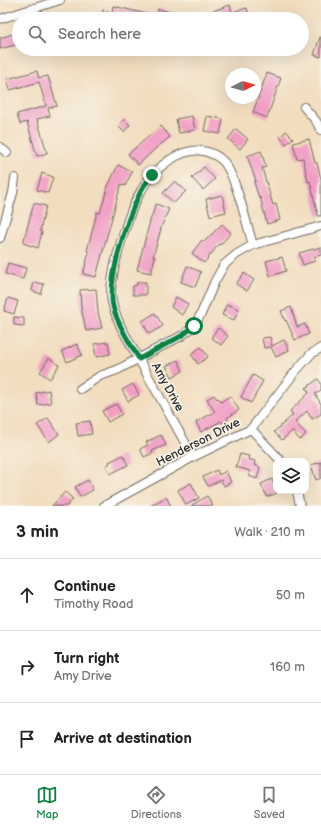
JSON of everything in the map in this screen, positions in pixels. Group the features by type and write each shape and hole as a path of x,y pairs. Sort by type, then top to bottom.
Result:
{"street":[{"path":"22,12 60,0"},
{"path":"0,19 12,15"},
{"path":"304,107 316,121 321,130"},
{"path":"0,147 7,153"},
{"name":"Amy Drive","path":"193,457 121,327 113,309 111,294 113,278 124,234 140,191 152,175 173,157 185,152 198,150 211,153 223,160 232,174 253,245"},
{"path":"0,238 13,193 15,178"},
{"path":"80,389 100,376 117,370 183,335 194,326 202,314 215,281 224,266 237,254 253,245 321,226"},
{"name":"Henderson Drive","path":"104,506 193,457 251,429 295,372 311,354 321,348"},
{"path":"251,429 278,458"},
{"path":"298,494 300,506"}],"building":[{"path":"230,5 232,12 210,12"},
{"path":"113,6 139,12 112,12"},
{"path":"247,8 248,12 232,12"},
{"path":"158,9 171,12 157,12"},
{"path":"12,34 12,46 0,49 0,38"},
{"path":"321,37 321,57 314,55"},
{"path":"37,71 39,78 48,76 57,106 48,108 50,116 37,119 47,153 37,156 27,122 20,124 17,114 46,106 39,82 10,90 7,79"},
{"path":"267,73 281,78 267,118 253,112 256,104 261,104 261,90"},
{"path":"192,116 195,130 179,133 176,119"},
{"path":"207,116 223,119 220,134 204,131"},
{"path":"124,119 130,125 124,132 118,126"},
{"path":"161,126 170,137 138,165 128,154"},
{"path":"236,129 248,139 240,149 228,139"},
{"path":"286,131 293,138 286,144 280,137"},
{"path":"309,139 321,179 321,216 318,216 303,158 297,159 293,143"},
{"path":"261,151 266,167 262,168 273,205 276,204 280,220 267,224 260,197 259,198 254,182 256,181 247,156"},
{"path":"118,165 132,172 125,186 121,184 96,277 83,274 97,212 100,213 108,186"},
{"path":"204,167 215,179 203,190 192,178"},
{"path":"42,173 53,177 48,193 37,190"},
{"path":"175,181 186,191 174,203 163,193"},
{"path":"222,195 226,212 210,216 206,199"},
{"path":"34,203 46,206 40,231 42,232 38,248 23,243"},
{"path":"156,204 169,209 162,225 153,257 155,257 151,273 137,270"},
{"path":"222,224 231,233 220,245 219,244 204,263 192,253 202,240 204,242"},
{"path":"321,247 321,255 314,257 315,261 303,265 299,253"},
{"path":"282,257 286,271 270,276 266,261"},
{"path":"8,263 26,268 23,279 5,274"},
{"path":"187,266 201,272 195,287 181,282"},
{"path":"244,273 254,280 247,291 236,284"},
{"path":"34,282 44,284 41,294 32,291"},
{"path":"137,282 146,282 146,295 133,295 133,286 137,285"},
{"path":"96,289 98,312 102,328 86,331 81,307 80,290"},
{"path":"176,297 188,304 182,315 171,307"},
{"path":"8,298 18,301 14,314 4,311"},
{"path":"227,304 239,309 234,320 222,315"},
{"path":"291,307 297,327 305,324 309,334 295,340 281,311"},
{"path":"155,313 163,326 149,334 142,321"},
{"path":"14,317 24,318 24,326 14,325"},
{"path":"218,328 228,336 221,345 212,338"},
{"path":"270,337 272,346 284,340 289,350 276,357 271,347 264,348 262,338"},
{"path":"108,342 110,354 96,357 94,344"},
{"path":"77,344 82,355 67,362 62,351"},
{"path":"201,347 208,357 198,364 191,354"},
{"path":"49,358 59,365 50,379 40,372"},
{"path":"178,360 183,371 172,377 166,366"},
{"path":"253,375 263,381 251,403 241,397"},
{"path":"318,379 321,383 321,391 315,394 321,404 321,414 312,419 307,411 295,422 306,434 300,440 292,431 282,440 274,432 293,415 290,411 309,393 306,388"},
{"path":"133,384 139,395 128,401 122,390"},
{"path":"49,390 51,403 38,405 36,393"},
{"path":"214,395 221,402 228,397 231,397 239,410 227,418 228,420 223,423 221,421 201,432 196,422 215,412 207,399"},
{"path":"116,404 122,414 108,422 102,411"},
{"path":"48,418 59,434 49,442 37,425"},
{"path":"90,421 92,434 78,436 76,423"},
{"path":"161,435 166,445 152,451 153,453 144,457 140,449 148,445 146,442"},
{"path":"240,454 249,456 248,459 255,461 254,465 260,467 257,479 249,476 250,471 236,467"},
{"path":"123,455 128,465 110,474 106,466 110,463 109,462"},
{"path":"321,462 321,478 316,480 311,465"},
{"path":"217,470 219,475 226,471 231,482 224,486 221,480 208,486 203,477"},
{"path":"272,479 273,494 274,494 267,497 261,484"},
{"path":"88,480 93,490 80,497 75,487"},
{"path":"191,483 199,498 186,505 178,490"},
{"path":"65,492 73,499 67,506 52,506"},
{"path":"207,496 213,506 191,506"},
{"path":"166,497 171,506 150,506"}],"route":[{"path":"152,175 140,191 124,234 113,278 111,294 113,309 121,327 139,359 183,335 194,326"}]}
